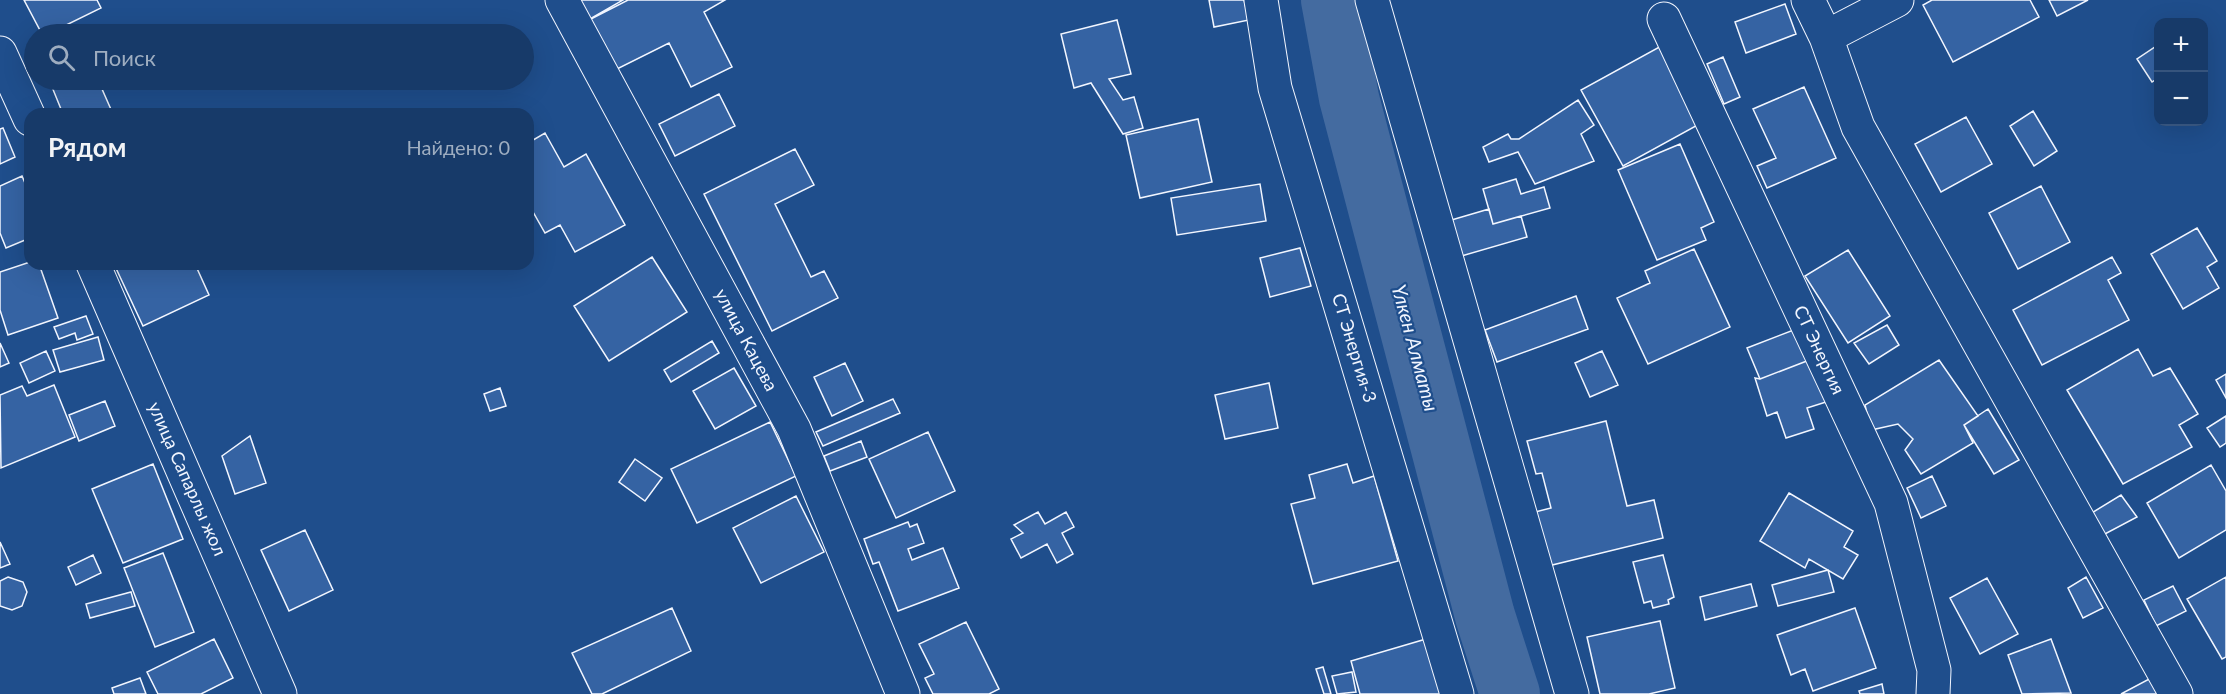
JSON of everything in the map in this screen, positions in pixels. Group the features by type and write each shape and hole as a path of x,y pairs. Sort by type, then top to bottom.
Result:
{"street":[{"name":"улица Кацева","path":"562,0 795,429 903,694"},
{"name":"СТ Энергия-3","path":"1261,0 1275,88 1457,694"},
{"path":"1372,0 1572,694"},
{"path":"1808,0 1826,37 1858,127 2176,694"},
{"path":"1826,37 1897,0"},
{"name":"СТ Энергия","path":"1664,19 1891,504 1934,670 1933,694"},
{"path":"0,53 25,108"},
{"name":"улица Сапарлы жол","path":"96,270 280,694"}],"building":[{"path":"24,0 97,0 101,8 68,24 37,24"},
{"path":"580,0 623,0 590,19"},
{"path":"628,0 725,0 704,12 732,67 691,87 669,43 611,72 585,22"},
{"path":"1209,0 1244,0 1249,20 1214,27"},
{"path":"1932,0 2030,0 2039,17 1953,62 1923,5"},
{"path":"2049,0 2088,0 2057,16"},
{"path":"1785,4 1796,34 1746,53 1735,22"},
{"path":"1117,20 1131,74 1109,79 1123,100 1134,97 1143,128 1123,134 1091,83 1074,88 1061,34"},
{"path":"1663,45 1705,121 1623,166 1581,90"},
{"path":"2154,48 2154,81 2152,82 2137,59"},
{"path":"1723,57 1740,97 1724,104 1707,64"},
{"path":"1804,87 1836,158 1767,188 1757,166 1776,158 1753,109"},
{"path":"53,90 102,90 110,108 61,108"},
{"path":"719,94 735,126 675,156 659,124"},
{"path":"1578,100 1594,125 1581,134 1594,161 1535,184 1518,152 1489,162 1483,147 1508,134 1511,139 1519,139"},
{"path":"2033,111 2057,151 2034,166 2010,126"},
{"path":"1966,117 1992,164 1941,192 1915,144"},
{"path":"1198,119 1212,182 1140,198 1126,135"},
{"path":"3,128 15,157 0,164 0,129"},
{"path":"545,133 564,167 586,154 625,225 575,252 560,225 545,233 534,214 534,139"},
{"path":"1680,144 1714,222 1701,228 1706,240 1657,260 1618,170"},
{"path":"795,149 814,185 775,204 811,277 824,271 838,298 772,331 704,194"},
{"path":"22,176 24,181 24,240 6,248 0,233 0,186"},
{"path":"1516,179 1521,194 1544,187 1550,208 1493,224 1483,189"},
{"path":"1260,184 1266,221 1177,235 1171,198"},
{"path":"2041,186 2070,242 2018,269 1989,213"},
{"path":"1489,209 1493,224 1521,216 1527,237 1458,257 1448,221"},
{"path":"2197,228 2217,261 2207,267 2219,288 2183,309 2151,254"},
{"path":"1300,248 1311,286 1270,297 1260,258"},
{"path":"1694,249 1730,327 1648,364 1617,298 1650,283 1645,271"},
{"path":"1848,250 1890,316 1848,343 1805,276"},
{"path":"652,257 687,312 609,361 574,306"},
{"path":"2112,257 2121,273 2108,280 2129,320 2042,365 2013,310"},
{"path":"24,264 24,270 41,270 58,318 8,335 0,310 0,272"},
{"path":"117,270 198,270 209,295 143,326"},
{"path":"1576,296 1588,329 1497,362 1485,330"},
{"path":"86,316 93,334 77,340 75,333 59,339 54,327"},
{"path":"1887,325 1899,345 1869,364 1854,343"},
{"path":"1804,326 1812,359 1760,379 1747,348"},
{"path":"98,337 104,360 60,372 53,350"},
{"path":"712,341 719,353 671,382 664,370"},
{"path":"0,343 9,363 0,367"},
{"path":"2138,349 2153,376 2170,368 2198,414 2179,425 2192,447 2123,484 2067,390"},
{"path":"46,351 55,371 29,383 20,363"},
{"path":"1602,351 1618,385 1590,397 1575,363"},
{"path":"1812,359 1826,402 1807,408 1814,429 1786,438 1777,412 1767,416 1755,378 1760,379"},
{"path":"1939,360 1978,416 1964,425 1973,443 1921,474 1905,450 1913,439 1898,424 1871,430 1865,405"},
{"path":"845,363 863,401 832,416 814,377"},
{"path":"734,368 756,406 715,429 693,391"},
{"path":"2226,374 2226,398 2216,380"},
{"path":"1269,383 1278,428 1225,439 1215,395"},
{"path":"54,385 75,437 1,468 0,395 22,386 27,396"},
{"path":"500,388 506,406 490,411 484,394"},
{"path":"893,399 900,413 823,446 816,432"},
{"path":"105,401 115,426 79,441 69,415"},
{"path":"1988,409 2019,460 1994,474 1964,425"},
{"path":"2226,416 2226,443 2220,447 2207,428"},
{"path":"1606,421 1627,506 1654,500 1663,538 1548,566 1535,512 1551,508 1542,473 1536,474 1527,441"},
{"path":"770,422 796,476 697,523 671,469"},
{"path":"928,432 955,491 896,518 869,459"},
{"path":"250,436 266,483 235,494 222,456"},
{"path":"861,441 867,457 830,471 824,456"},
{"path":"635,459 662,478 645,501 619,482"},
{"path":"153,464 183,539 123,563 92,489"},
{"path":"1347,464 1353,483 1374,476 1398,561 1313,584 1291,504 1315,498 1309,475"},
{"path":"2211,465 2226,491 2226,530 2179,558 2147,503"},
{"path":"1932,476 1946,506 1921,518 1907,488"},
{"path":"1789,493 1853,531 1844,547 1858,555 1843,579 1809,559 1805,568 1760,541"},
{"path":"2121,495 2137,517 2103,535 2090,514"},
{"path":"796,496 824,552 761,583 733,528"},
{"path":"1038,512 1045,524 1066,512 1074,527 1062,533 1073,554 1057,563 1047,544 1021,558 1011,539 1023,533 1014,525"},
{"path":"908,522 910,527 917,524 924,543 908,549 912,560 943,548 959,588 898,611 879,562 873,564 864,539"},
{"path":"305,530 333,590 289,611 261,550"},
{"path":"0,542 10,564 0,568"},
{"path":"163,553 194,632 155,647 124,568"},
{"path":"93,555 101,573 76,585 68,567"},
{"path":"1663,555 1674,597 1668,600 1669,604 1653,608 1651,601 1644,603 1633,562"},
{"path":"1828,570 1834,592 1778,606 1772,585"},
{"path":"8,577 23,582 27,592 22,606 12,610 0,606 0,581"},
{"path":"2086,577 2103,608 2083,618 2068,588"},
{"path":"2226,577 2226,657 2222,659 2187,599"},
{"path":"1987,578 2018,634 1980,654 1950,598"},
{"path":"1751,584 1757,606 1705,620 1700,597"},
{"path":"2173,586 2186,611 2156,626 2144,600"},
{"path":"131,592 135,606 90,618 86,604"},
{"path":"672,608 691,651 602,694 592,694 572,653"},
{"path":"1855,608 1876,668 1813,691 1805,669 1791,675 1777,635"},
{"path":"1660,621 1675,688 1649,694 1600,694 1587,637"},
{"path":"966,622 999,689 989,694 933,694 925,678 934,674 919,644"},
{"path":"214,639 233,678 201,694 158,694 147,672"},
{"path":"1426,639 1442,694 1360,694 1351,661"},
{"path":"2051,639 2071,693 2022,694 2008,655"},
{"path":"1323,667 1331,694 1324,694 1316,669"},
{"path":"1352,672 1356,692 1337,694 1332,676"},
{"path":"140,678 146,694 114,694 112,688"},
{"path":"2151,678 2159,694 2121,694"},
{"path":"1882,684 1884,694 1860,694 1859,691"}],"waterway":[{"name":"Үлкен Алматы","path":"1331,0 1349,98 1485,616 1510,694"}]}
